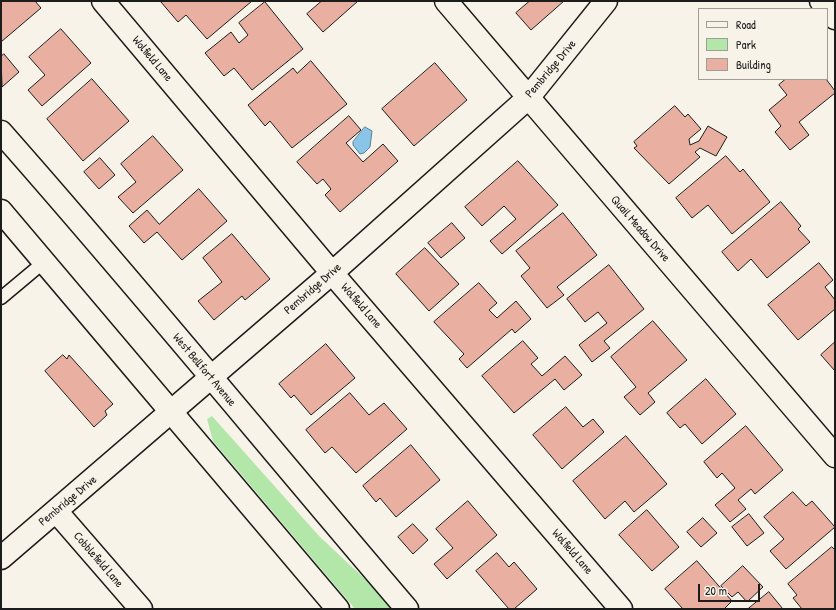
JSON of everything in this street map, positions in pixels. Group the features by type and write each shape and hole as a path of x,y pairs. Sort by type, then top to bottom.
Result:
{"street":[{"name":"Wolfield Lane","path":"103,1 332,273 621,609"},
{"name":"Quail Meadow Drive","path":"446,1 835,456"},
{"name":"Pembridge Drive","path":"1,558 332,273 528,98 606,1"},
{"path":"828,10 835,18"},
{"name":"West Bellfort Avenue","path":"1,132 85,227 407,609"},
{"path":"1,211 338,609"},
{"name":"Cobblefield Lane","path":"56,511 141,609"}],"lane":[{"path":"1,298 44,262"}],"green space":[{"path":"212,416 319,536 381,594 393,609 355,609 213,441 207,419"}],"water":[{"path":"365,127 372,131 370,147 364,153 360,154 353,145 353,142"}],"building":[{"path":"1,1 35,1 41,8 1,42"},
{"path":"252,1 207,39 186,15 178,22 161,2"},
{"path":"322,1 358,1 323,32 307,14"},
{"path":"530,1 564,1 531,30 516,13"},
{"path":"265,2 303,49 252,90 234,68 224,76 205,53 231,32 239,43 248,35 239,23"},
{"path":"61,29 91,63 42,106 28,90 45,75 29,57"},
{"path":"4,54 19,72 2,87 1,57"},
{"path":"311,61 347,104 292,148 270,121 265,126 248,105 293,68 297,73"},
{"path":"435,63 467,100 414,146 382,109"},
{"path":"92,79 129,121 83,161 47,119"},
{"path":"785,80 827,80 835,91 835,93 799,122 809,135 790,150 775,132 781,126 769,110 787,95 779,85"},
{"path":"675,106 685,117 688,114 701,129 689,139 690,145 699,141 708,126 727,137 716,156 700,148 695,152 700,157 669,184 634,148 637,146 634,142"},
{"path":"349,116 361,130 346,143 363,162 383,144 398,161 340,212 325,195 331,189 323,179 317,184 297,162"},
{"path":"153,136 183,170 133,213 118,197 136,182 121,164"},
{"path":"726,156 740,172 743,169 770,202 732,234 708,205 692,218 676,198"},
{"path":"100,158 115,175 99,189 84,172"},
{"path":"518,161 558,205 502,254 490,241 516,219 504,206 482,226 465,207"},
{"path":"199,189 227,221 182,260 157,232 144,243 129,226 147,210 159,224"},
{"path":"781,202 801,226 798,229 810,242 767,278 751,259 738,271 722,252"},
{"path":"563,213 597,255 557,287 564,295 547,308 521,276 530,268 516,251"},
{"path":"452,223 465,238 441,258 428,243"},
{"path":"232,234 270,279 245,300 242,296 214,320 198,301 222,282 203,258"},
{"path":"425,248 459,284 429,311 396,274"},
{"path":"819,263 833,280 825,287 835,300 835,309 798,340 768,305"},
{"path":"609,265 644,309 604,341 610,348 592,362 579,345 607,323 598,312 585,322 567,299"},
{"path":"479,283 497,303 489,310 497,318 516,301 531,319 515,333 512,329 467,368 459,359 464,354 434,322"},
{"path":"653,321 687,360 648,393 655,402 640,415 624,397 636,387 611,357"},
{"path":"523,341 538,358 531,364 542,376 565,356 582,375 564,390 555,379 514,413 482,376"},
{"path":"835,342 835,371 821,355"},
{"path":"326,344 355,378 311,415 294,395 291,398 279,384"},
{"path":"63,355 67,359 69,355 113,404 105,411 107,415 94,427 45,371"},
{"path":"706,379 736,414 702,444 685,424 680,428 667,413"},
{"path":"350,393 369,415 384,403 407,429 356,473 332,447 325,453 306,430"},
{"path":"566,407 583,427 593,419 604,432 562,469 533,435"},
{"path":"746,426 783,470 755,494 751,489 738,500 746,509 730,522 715,505 735,488 722,473 717,478 704,462"},
{"path":"626,436 667,484 634,512 625,501 605,519 573,481"},
{"path":"411,445 440,480 396,517 380,498 376,502 363,486"},
{"path":"793,492 806,506 812,501 835,527 786,569 770,551 784,539 764,517"},
{"path":"468,501 497,535 447,579 434,564 453,548 436,529"},
{"path":"647,510 679,547 652,571 619,535"},
{"path":"749,514 764,533 747,546 732,527"},
{"path":"703,518 717,533 701,547 687,532"},
{"path":"413,524 428,540 413,554 398,537"},
{"path":"832,547 835,550 835,609 802,609 793,598 797,595 788,584"},
{"path":"497,553 509,567 514,562 537,589 514,609 509,609 476,571"},
{"path":"697,561 732,601 724,609 683,609 665,589"},
{"path":"743,566 763,587 747,602 738,592 732,597 721,586"},
{"path":"769,592 783,609 748,609"}]}
